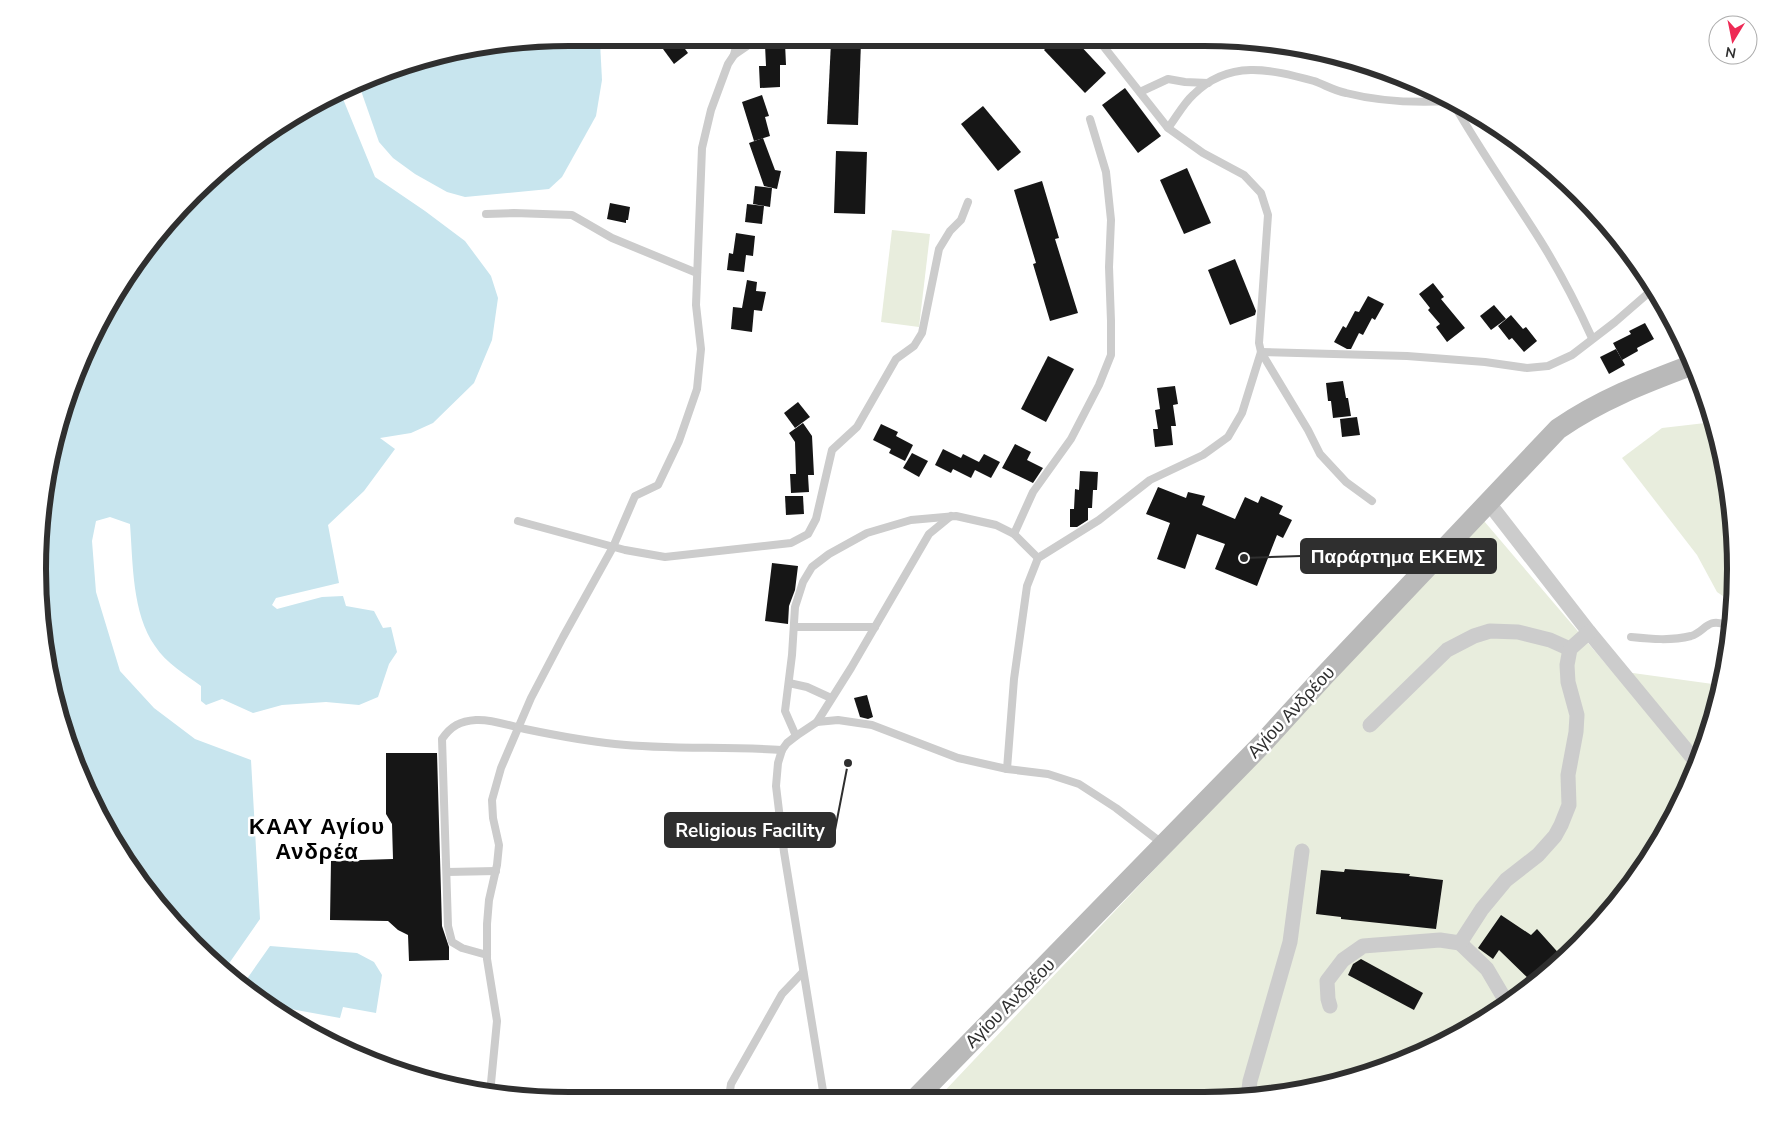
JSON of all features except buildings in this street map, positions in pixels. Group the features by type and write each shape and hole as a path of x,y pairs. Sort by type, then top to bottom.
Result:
{"main road":[{"name":"Αγίου Ανδρέου","path":"922,1092 1264,742 1488,502 1558,430 1576,416 1594,406 1635,387 1686,367"}],"street":[{"path":"1488,502 1589,632 1692,757"},
{"path":"1370,725 1447,650 1474,636 1490,630 1518,632 1550,640 1570,649"},
{"path":"1460,944 1482,909 1506,880 1538,855 1562,826 1569,805 1568,775 1576,732 1577,715 1568,682 1567,665 1570,649 1589,632"},
{"path":"1249,1090 1290,942 1302,851"},
{"path":"1330,1006 1327,981 1343,960 1363,946 1440,940 1460,944 1487,969 1503,997"}],"lane":[{"path":"734,55 735,46"},
{"path":"491,1086 498,1021 487,955 488,908 496,871 499,845 493,818 492,800 501,768 532,698 612,547 636,496 658,485 679,441 697,389 701,349 696,305 702,148 711,110 728,64 734,55 748,46"},
{"path":"1103,46 1168,128 1203,153 1244,176 1262,193 1268,215 1259,344 1261,352 1308,430 1320,454 1346,482 1372,501"},
{"path":"1168,128 1192,95 1208,83 1228,73 1247,69 1283,73 1316,82 1345,93 1418,103 1438,102"},
{"path":"1140,92 1168,79 1208,83"},
{"path":"1458,112 1470,134 1541,241 1572,296 1592,338"},
{"path":"1014,534 1033,492 1071,439 1099,385 1111,355 1109,267 1111,220 1106,172 1090,119"},
{"path":"518,521 612,547 665,557 791,543 808,534 816,519 832,450 857,427 896,359 914,346 922,333 939,249 950,231 961,220 968,202"},
{"path":"486,214 572,215 612,238 697,273"},
{"path":"1261,352 1407,356 1484,362 1527,368 1548,366 1572,355 1648,293"},
{"path":"1007,768 1014,679 1028,586 1038,558 1099,520 1150,480 1203,455 1228,436 1242,413 1261,352"},
{"path":"823,1092 784,852 776,786 778,763 782,750 787,743 817,722 929,534 951,516"},
{"path":"796,736 785,711 795,607 803,582 812,567 828,554 867,533 902,522 956,516 996,526 1014,534 1038,558"},
{"path":"1631,638 1678,639 1694,635 1710,624 1718,622 1724,624"},
{"path":"794,627 875,626"},
{"path":"789,683 807,687 831,698"},
{"path":"487,955 462,948 452,942 448,926 442,739 448,729 456,723 477,720 495,722 553,735 615,744 678,747 746,747 782,750"},
{"path":"817,722 838,720 872,725 958,758 1048,774 1079,784 1116,808 1164,845"},
{"path":"447,872 496,871"},
{"path":"729,1092 731,1084 782,994 803,972"}],"green space":[{"path":"892,230 930,234 919,327 881,322"},
{"path":"1706,423 1717,467 1726,535 1726,598 1717,592 1697,555 1622,458 1662,428"},
{"path":"1484,521 1611,670 1714,684 1699,737 1673,800 1639,859 1619,887 1574,939 1549,962 1494,1004 1435,1038 1372,1064 1339,1074 1306,1082 1238,1091 944,1092"}],"water":[{"path":"600,46 602,80 596,116 562,177 549,189 465,197 447,192 415,174 393,158 379,142 361,90 369,86 401,74 467,56 535,47"},
{"path":"343,98 375,177 465,241 491,276 498,298 492,340 474,383 433,423 411,433 380,438 395,449 364,491 328,525 339,583 276,598 272,605 277,609 322,597 343,596 346,606 374,611 383,628 391,627 397,652 389,664 378,697 359,705 326,702 282,705 253,713 222,699 206,705 201,701 201,686 165,658 147,633 135,588 130,524 110,517 96,521 92,541 96,592 120,671 154,708 195,739 251,760 260,919 228,965 199,939 176,914 134,859 116,830 86,769 74,737 56,671 47,603 47,535 56,467 74,401 100,338 134,279 176,224 224,176 279,134"},
{"path":"270,946 357,953 374,962 382,975 376,1013 343,1007 340,1018 285,1008 246,980"}],"place":[{"name":"Παράρτημα ΕΚΕΜΣ","path":"1244,558"},
{"name":"Religious Facility","path":"848,763"}],"district":[{"name":"ΚΑΑΥ Αγίου Ανδρέα","path":"317,840"}]}
